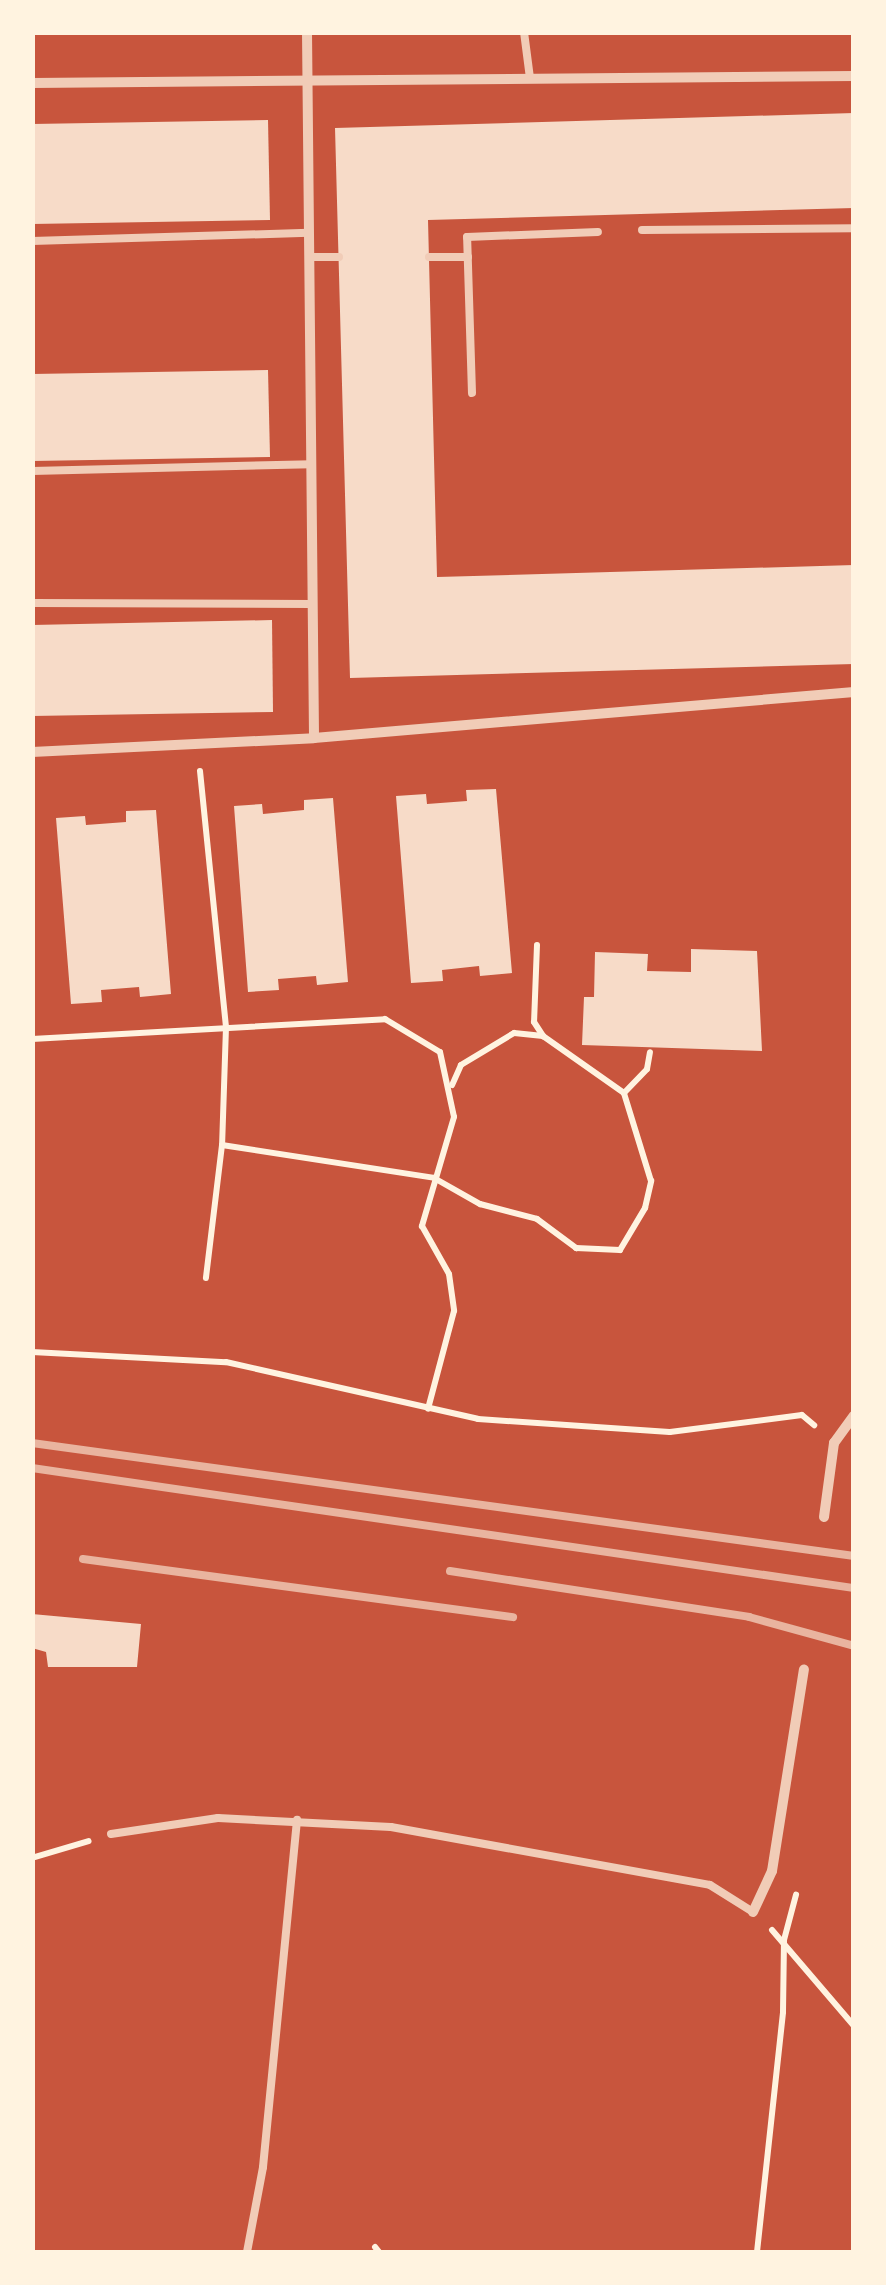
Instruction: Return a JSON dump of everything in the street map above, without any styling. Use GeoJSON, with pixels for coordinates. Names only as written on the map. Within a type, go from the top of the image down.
{"type":"FeatureCollection","features":[{"type":"Feature","properties":{"kind":"street"},"geometry":{"type":"LineString","coordinates":[[307,32],[314,738]]}},
{"type":"Feature","properties":{"kind":"street"},"geometry":{"type":"LineString","coordinates":[[32,83],[854,76]]}},
{"type":"Feature","properties":{"kind":"street"},"geometry":{"type":"LineString","coordinates":[[32,752],[314,738],[854,692]]}},
{"type":"Feature","properties":{"kind":"street"},"geometry":{"type":"LineString","coordinates":[[824,1516],[834,1444],[854,1415]]}},
{"type":"Feature","properties":{"kind":"street"},"geometry":{"type":"LineString","coordinates":[[753,1912],[772,1871],[804,1670]]}},
{"type":"Feature","properties":{"kind":"lane"},"geometry":{"type":"LineString","coordinates":[[524,32],[530,78]]}},
{"type":"Feature","properties":{"kind":"lane"},"geometry":{"type":"LineString","coordinates":[[642,230],[854,228]]}},
{"type":"Feature","properties":{"kind":"lane"},"geometry":{"type":"LineString","coordinates":[[472,393],[466,237],[598,232]]}},
{"type":"Feature","properties":{"kind":"lane"},"geometry":{"type":"LineString","coordinates":[[32,242],[308,233]]}},
{"type":"Feature","properties":{"kind":"lane"},"geometry":{"type":"LineString","coordinates":[[309,257],[339,257]]}},
{"type":"Feature","properties":{"kind":"lane"},"geometry":{"type":"LineString","coordinates":[[429,257],[468,257]]}},
{"type":"Feature","properties":{"kind":"lane"},"geometry":{"type":"LineString","coordinates":[[32,471],[311,464]]}},
{"type":"Feature","properties":{"kind":"lane"},"geometry":{"type":"LineString","coordinates":[[32,603],[312,604]]}},
{"type":"Feature","properties":{"kind":"lane"},"geometry":{"type":"LineString","coordinates":[[111,1834],[218,1818],[391,1827],[710,1884],[753,1912]]}},
{"type":"Feature","properties":{"kind":"lane"},"geometry":{"type":"LineString","coordinates":[[248,2252],[263,2168],[297,1820]]}},
{"type":"Feature","properties":{"kind":"path"},"geometry":{"type":"LineString","coordinates":[[196,743],[226,1027],[222,1145],[206,1278]]}},
{"type":"Feature","properties":{"kind":"path"},"geometry":{"type":"LineString","coordinates":[[222,1145],[434,1178],[480,1204],[537,1220],[576,1248],[620,1250],[645,1208],[651,1181],[624,1093],[542,1036],[534,1022],[537,945]]}},
{"type":"Feature","properties":{"kind":"path"},"geometry":{"type":"LineString","coordinates":[[32,1039],[385,1020],[440,1052],[452,1085],[451,1143],[434,1178],[422,1226],[450,1274],[454,1311],[428,1409]]}},
{"type":"Feature","properties":{"kind":"path"},"geometry":{"type":"LineString","coordinates":[[452,1085],[461,1065],[486,1045],[514,1032],[542,1036]]}},
{"type":"Feature","properties":{"kind":"path"},"geometry":{"type":"LineString","coordinates":[[624,1093],[647,1069],[650,1052]]}},
{"type":"Feature","properties":{"kind":"path"},"geometry":{"type":"LineString","coordinates":[[32,1352],[226,1362],[478,1419],[670,1432],[802,1415],[834,1444]]}},
{"type":"Feature","properties":{"kind":"path"},"geometry":{"type":"LineString","coordinates":[[32,1858],[111,1834]]}},
{"type":"Feature","properties":{"kind":"path"},"geometry":{"type":"LineString","coordinates":[[757,2252],[783,2012],[784,1940],[798,1886]]}},
{"type":"Feature","properties":{"kind":"path"},"geometry":{"type":"LineString","coordinates":[[784,1940],[854,2026]]}},
{"type":"Feature","properties":{"kind":"building"},"geometry":{"type":"Polygon","coordinates":[[[854,113],[854,208],[428,220],[437,577],[854,565],[854,664],[350,678],[335,128],[854,113]]]}},
{"type":"Feature","properties":{"kind":"building"},"geometry":{"type":"Polygon","coordinates":[[[268,120],[270,220],[32,224],[32,124],[268,120]]]}},
{"type":"Feature","properties":{"kind":"building"},"geometry":{"type":"Polygon","coordinates":[[[268,370],[270,457],[32,461],[32,374],[268,370]]]}},
{"type":"Feature","properties":{"kind":"building"},"geometry":{"type":"Polygon","coordinates":[[[272,620],[273,712],[32,716],[32,625],[272,620]]]}},
{"type":"Feature","properties":{"kind":"building"},"geometry":{"type":"Polygon","coordinates":[[[496,789],[512,973],[480,976],[479,966],[442,970],[443,981],[411,983],[396,796],[426,794],[427,804],[467,801],[466,790],[496,789]]]}},
{"type":"Feature","properties":{"kind":"building"},"geometry":{"type":"Polygon","coordinates":[[[333,798],[348,982],[317,985],[316,976],[278,979],[279,990],[248,992],[234,806],[262,804],[263,814],[304,810],[304,800],[333,798]]]}},
{"type":"Feature","properties":{"kind":"building"},"geometry":{"type":"Polygon","coordinates":[[[156,810],[171,994],[140,997],[139,987],[101,990],[102,1002],[71,1004],[56,818],[85,816],[86,825],[126,822],[126,811],[156,810]]]}},
{"type":"Feature","properties":{"kind":"building"},"geometry":{"type":"Polygon","coordinates":[[[691,949],[757,951],[762,1051],[582,1045],[584,997],[594,997],[595,952],[648,954],[647,971],[691,972],[691,949]]]}},
{"type":"Feature","properties":{"kind":"building"},"geometry":{"type":"Polygon","coordinates":[[[32,1614],[141,1624],[137,1667],[48,1667],[46,1652],[32,1648],[32,1614]]]}},
{"type":"Feature","properties":{"kind":"railway"},"geometry":{"type":"LineString","coordinates":[[32,1443],[854,1556]]}},
{"type":"Feature","properties":{"kind":"railway"},"geometry":{"type":"LineString","coordinates":[[32,1468],[854,1588]]}},
{"type":"Feature","properties":{"kind":"railway"},"geometry":{"type":"LineString","coordinates":[[83,1559],[513,1617]]}},
{"type":"Feature","properties":{"kind":"railway"},"geometry":{"type":"LineString","coordinates":[[450,1571],[749,1617],[854,1646]]}}]}
